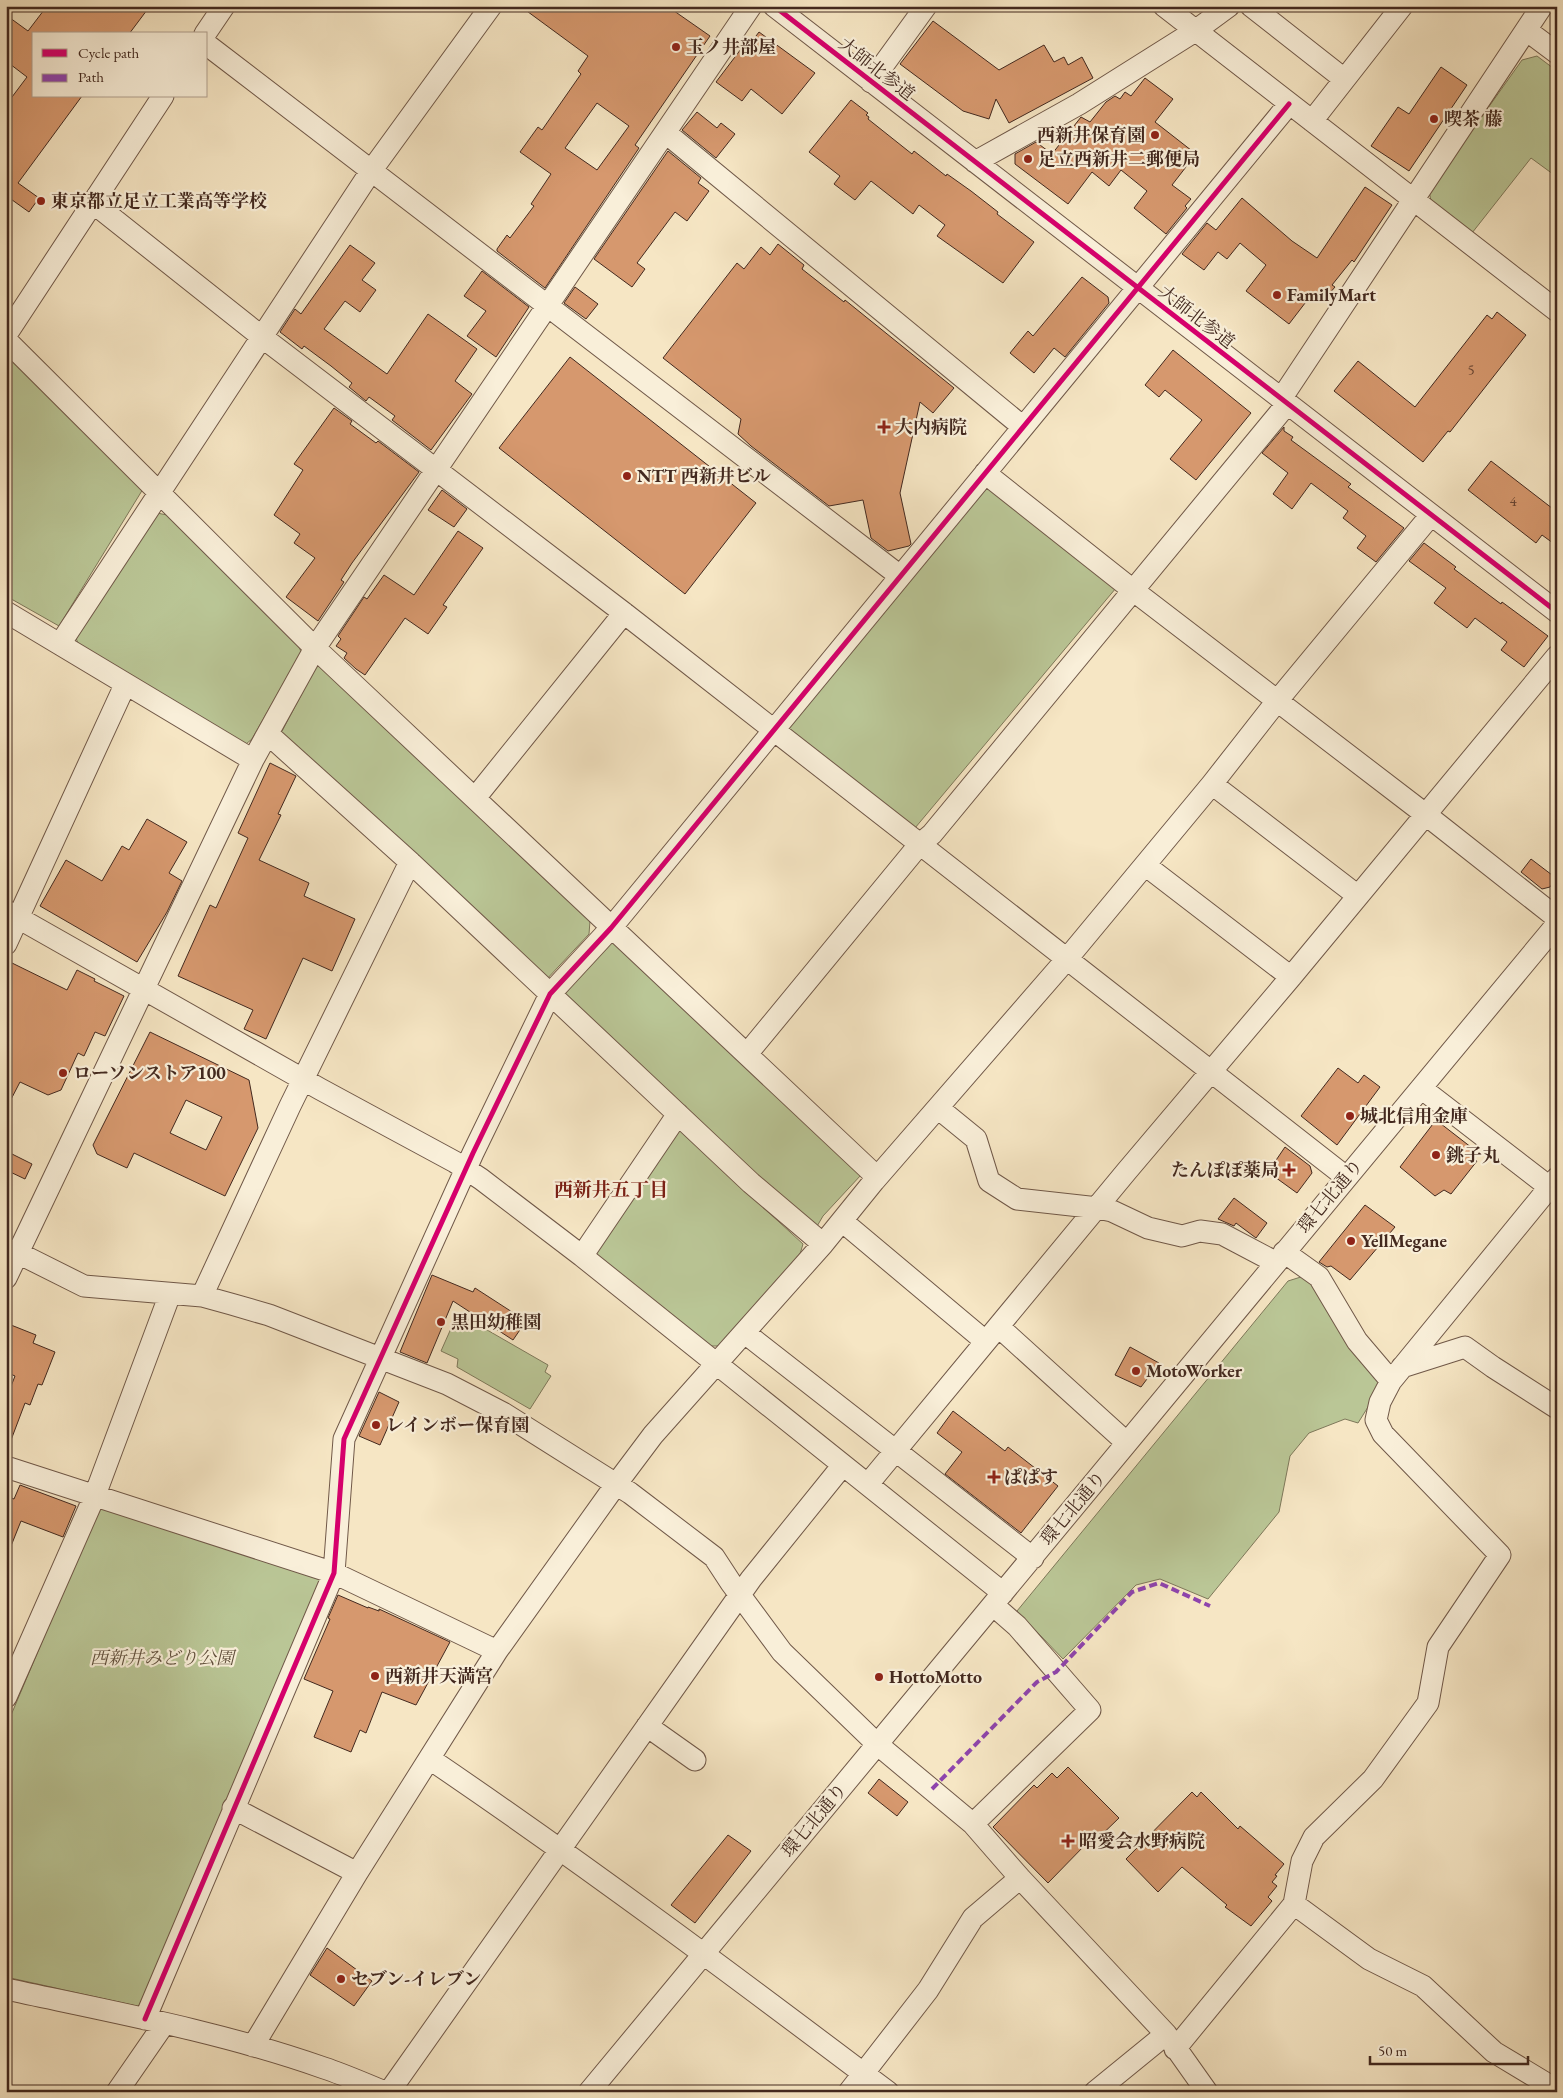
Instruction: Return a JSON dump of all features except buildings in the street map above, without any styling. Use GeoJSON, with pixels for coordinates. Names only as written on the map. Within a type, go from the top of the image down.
{"type":"FeatureCollection","features":[{"type":"Feature","properties":{"kind":"street"},"geometry":{"type":"LineString","coordinates":[[206,32],[224,6]]}},
{"type":"Feature","properties":{"kind":"street"},"geometry":{"type":"LineString","coordinates":[[60,644],[371,171],[491,6]]}},
{"type":"Feature","properties":{"kind":"street"},"geometry":{"type":"LineString","coordinates":[[6,1278],[12,1251],[144,988],[254,760],[315,648],[546,305],[666,133],[751,6]]}},
{"type":"Feature","properties":{"kind":"street","name":"大師北参道"},"geometry":{"type":"LineString","coordinates":[[774,6],[1557,612]]}},
{"type":"Feature","properties":{"kind":"street"},"geometry":{"type":"LineString","coordinates":[[871,82],[926,6]]}},
{"type":"Feature","properties":{"kind":"street"},"geometry":{"type":"LineString","coordinates":[[1164,6],[1557,311]]}},
{"type":"Feature","properties":{"kind":"street"},"geometry":{"type":"LineString","coordinates":[[975,162],[1079,104],[1195,31],[1230,6]]}},
{"type":"Feature","properties":{"kind":"street"},"geometry":{"type":"LineString","coordinates":[[1251,6],[1344,79]]}},
{"type":"Feature","properties":{"kind":"street"},"geometry":{"type":"LineString","coordinates":[[1312,121],[1402,6]]}},
{"type":"Feature","properties":{"kind":"street"},"geometry":{"type":"LineString","coordinates":[[747,1054],[919,845],[932,834],[1134,591],[1284,402],[1413,200],[1542,6]]}},
{"type":"Feature","properties":{"kind":"street"},"geometry":{"type":"LineString","coordinates":[[1526,30],[1557,52]]}},
{"type":"Feature","properties":{"kind":"street"},"geometry":{"type":"LineString","coordinates":[[208,46],[900,576]]}},
{"type":"Feature","properties":{"kind":"street"},"geometry":{"type":"LineString","coordinates":[[6,335],[162,98]]}},
{"type":"Feature","properties":{"kind":"street"},"geometry":{"type":"LineString","coordinates":[[117,2092],[155,2021],[233,1808],[334,1573],[344,1439],[467,1169],[550,994],[610,928],[1289,104]]}},
{"type":"Feature","properties":{"kind":"street"},"geometry":{"type":"LineString","coordinates":[[666,133],[1023,427]]}},
{"type":"Feature","properties":{"kind":"street"},"geometry":{"type":"LineString","coordinates":[[92,202],[262,337],[435,471],[624,613],[1066,960],[1212,1070],[1346,1177]]}},
{"type":"Feature","properties":{"kind":"street"},"geometry":{"type":"LineString","coordinates":[[6,340],[315,648],[877,1178]]}},
{"type":"Feature","properties":{"kind":"street"},"geometry":{"type":"LineString","coordinates":[[985,473],[1134,591],[1425,814],[1557,918]]}},
{"type":"Feature","properties":{"kind":"street"},"geometry":{"type":"LineString","coordinates":[[253,2046],[357,1873],[497,1651],[616,1483],[654,1435],[746,1333],[1066,960],[1431,515]]}},
{"type":"Feature","properties":{"kind":"street"},"geometry":{"type":"LineString","coordinates":[[6,612],[125,685],[254,760]]}},
{"type":"Feature","properties":{"kind":"street"},"geometry":{"type":"LineString","coordinates":[[475,798],[624,613]]}},
{"type":"Feature","properties":{"kind":"street"},"geometry":{"type":"LineString","coordinates":[[868,1484],[1557,656]]}},
{"type":"Feature","properties":{"kind":"street"},"geometry":{"type":"LineString","coordinates":[[6,944],[12,914],[125,685]]}},
{"type":"Feature","properties":{"kind":"street"},"geometry":{"type":"LineString","coordinates":[[268,734],[410,862],[751,1183],[822,1244]]}},
{"type":"Feature","properties":{"kind":"street"},"geometry":{"type":"LineString","coordinates":[[1212,784],[1358,896]]}},
{"type":"Feature","properties":{"kind":"street"},"geometry":{"type":"LineString","coordinates":[[202,1296],[303,1080],[410,862]]}},
{"type":"Feature","properties":{"kind":"street"},"geometry":{"type":"LineString","coordinates":[[1145,865],[1291,977]]}},
{"type":"Feature","properties":{"kind":"street"},"geometry":{"type":"LineString","coordinates":[[12,914],[303,1080],[467,1169],[582,1256],[716,1365],[868,1484],[998,1599],[1016,1626],[1090,1710],[973,1824]]}},
{"type":"Feature","properties":{"kind":"street","name":"環七北通り"},"geometry":{"type":"LineString","coordinates":[[589,2092],[1557,924]]}},
{"type":"Feature","properties":{"kind":"street"},"geometry":{"type":"LineString","coordinates":[[1095,2092],[1170,2041],[1294,1904],[1302,1861],[1314,1837],[1374,1778],[1428,1703],[1438,1648],[1500,1555],[1383,1434],[1376,1420],[1380,1402],[1397,1374],[1554,1186],[1421,1088]]}},
{"type":"Feature","properties":{"kind":"street"},"geometry":{"type":"LineString","coordinates":[[938,1108],[976,1139],[989,1181],[1018,1199],[1112,1211],[1148,1228],[1182,1236],[1200,1231],[1222,1234],[1280,1257],[1319,1277],[1357,1340],[1397,1374]]}},
{"type":"Feature","properties":{"kind":"street"},"geometry":{"type":"LineString","coordinates":[[582,1256],[678,1114]]}},
{"type":"Feature","properties":{"kind":"street"},"geometry":{"type":"LineString","coordinates":[[842,1221],[992,1334],[1127,1443]]}},
{"type":"Feature","properties":{"kind":"street"},"geometry":{"type":"LineString","coordinates":[[12,1251],[84,1286],[202,1296],[269,1315],[447,1384],[503,1413],[616,1483],[714,1557],[782,1652],[877,1744],[973,1824],[1170,2041],[1207,2092]]}},
{"type":"Feature","properties":{"kind":"street"},"geometry":{"type":"LineString","coordinates":[[6,1697],[94,1496],[170,1294]]}},
{"type":"Feature","properties":{"kind":"street"},"geometry":{"type":"LineString","coordinates":[[746,1333],[1033,1558]]}},
{"type":"Feature","properties":{"kind":"street"},"geometry":{"type":"LineString","coordinates":[[1397,1374],[1465,1346],[1492,1367],[1557,1408]]}},
{"type":"Feature","properties":{"kind":"street"},"geometry":{"type":"LineString","coordinates":[[389,2092],[559,1849],[741,1595],[843,1465]]}},
{"type":"Feature","properties":{"kind":"street"},"geometry":{"type":"LineString","coordinates":[[6,1468],[334,1573],[497,1651]]}},
{"type":"Feature","properties":{"kind":"street"},"geometry":{"type":"LineString","coordinates":[[647,1726],[695,1760]]}},
{"type":"Feature","properties":{"kind":"street"},"geometry":{"type":"LineString","coordinates":[[430,1759],[704,1953],[888,2092]]}},
{"type":"Feature","properties":{"kind":"street"},"geometry":{"type":"LineString","coordinates":[[233,1808],[357,1873]]}},
{"type":"Feature","properties":{"kind":"street"},"geometry":{"type":"LineString","coordinates":[[849,2092],[928,1990],[973,1918],[1020,1878]]}},
{"type":"Feature","properties":{"kind":"street"},"geometry":{"type":"LineString","coordinates":[[1294,1904],[1369,1959],[1423,1986],[1494,2052],[1557,2090]]}},
{"type":"Feature","properties":{"kind":"street"},"geometry":{"type":"LineString","coordinates":[[6,1989],[155,2021],[253,2046],[325,2068],[385,2092]]}},
{"type":"Feature","properties":{"kind":"green space"},"geometry":{"type":"Polygon","coordinates":[[[1537,56],[1557,71],[1557,177],[1531,158],[1472,233],[1431,201],[1429,191],[1522,60],[1537,56]]]}},
{"type":"Feature","properties":{"kind":"green space"},"geometry":{"type":"Polygon","coordinates":[[[6,356],[9,356],[143,489],[59,626],[6,596],[6,356]]]}},
{"type":"Feature","properties":{"kind":"green space"},"geometry":{"type":"Polygon","coordinates":[[[988,484],[1116,588],[915,828],[784,732],[988,484]]]}},
{"type":"Feature","properties":{"kind":"green space"},"geometry":{"type":"Polygon","coordinates":[[[157,513],[167,515],[298,644],[301,652],[252,739],[246,744],[79,646],[76,638],[157,513]]]}},
{"type":"Feature","properties":{"kind":"green space"},"geometry":{"type":"Polygon","coordinates":[[[319,661],[590,921],[589,934],[545,981],[280,735],[319,661]]]}},
{"type":"Feature","properties":{"kind":"green space"},"geometry":{"type":"Polygon","coordinates":[[[612,942],[861,1175],[823,1216],[816,1228],[813,1229],[566,998],[566,987],[612,942]]]}},
{"type":"Feature","properties":{"kind":"green space"},"geometry":{"type":"Polygon","coordinates":[[[678,1129],[803,1244],[800,1254],[719,1346],[707,1346],[597,1260],[597,1250],[678,1129]]]}},
{"type":"Feature","properties":{"kind":"green space"},"geometry":{"type":"Polygon","coordinates":[[[1304,1276],[1330,1301],[1383,1383],[1358,1423],[1345,1419],[1309,1433],[1290,1456],[1279,1512],[1208,1599],[1160,1579],[1136,1585],[1063,1659],[1017,1611],[1288,1281],[1304,1276]]]}},
{"type":"Feature","properties":{"kind":"green space"},"geometry":{"type":"Polygon","coordinates":[[[468,1319],[548,1365],[545,1372],[551,1376],[530,1409],[457,1367],[458,1359],[441,1351],[453,1324],[468,1319]]]}},
{"type":"Feature","properties":{"kind":"green space","name":"西新井みどり公園"},"geometry":{"type":"Polygon","coordinates":[[[101,1502],[321,1580],[141,2007],[6,1977],[6,1727],[101,1502]]]}},
{"type":"Feature","properties":{"kind":"marked path"},"geometry":{"type":"LineString","coordinates":[[932,1789],[1037,1682],[1056,1672],[1132,1592],[1159,1583],[1210,1606]]}},
{"type":"Feature","properties":{"kind":"cycle path"},"geometry":{"type":"LineString","coordinates":[[774,6],[1557,612]]}},
{"type":"Feature","properties":{"kind":"cycle path"},"geometry":{"type":"LineString","coordinates":[[145,2019],[334,1573],[344,1439],[473,1153],[550,994],[611,928],[1289,104]]}},
{"type":"Feature","properties":{"kind":"place","name":"玉ノ井部屋"},"geometry":{"type":"Point","coordinates":[676,47]}},
{"type":"Feature","properties":{"kind":"place","name":"喫茶 藤"},"geometry":{"type":"Point","coordinates":[1434,119]}},
{"type":"Feature","properties":{"kind":"place","name":"西新井保育園"},"geometry":{"type":"Point","coordinates":[1155,135]}},
{"type":"Feature","properties":{"kind":"place","name":"足立西新井二郵便局"},"geometry":{"type":"Point","coordinates":[1028,159]}},
{"type":"Feature","properties":{"kind":"place","name":"東京都立足立工業高等学校"},"geometry":{"type":"Point","coordinates":[41,201]}},
{"type":"Feature","properties":{"kind":"place","name":"FamilyMart"},"geometry":{"type":"Point","coordinates":[1277,295]}},
{"type":"Feature","properties":{"kind":"place","name":"大内病院"},"geometry":{"type":"Point","coordinates":[884,427]}},
{"type":"Feature","properties":{"kind":"place","name":"NTT 西新井ビル"},"geometry":{"type":"Point","coordinates":[627,476]}},
{"type":"Feature","properties":{"kind":"place","name":"ローソンストア100"},"geometry":{"type":"Point","coordinates":[63,1073]}},
{"type":"Feature","properties":{"kind":"place","name":"城北信用金庫"},"geometry":{"type":"Point","coordinates":[1350,1116]}},
{"type":"Feature","properties":{"kind":"place","name":"銚子丸"},"geometry":{"type":"Point","coordinates":[1436,1155]}},
{"type":"Feature","properties":{"kind":"place","name":"たんぽぽ薬局"},"geometry":{"type":"Point","coordinates":[1289,1170]}},
{"type":"Feature","properties":{"kind":"place","name":"YellMegane"},"geometry":{"type":"Point","coordinates":[1351,1241]}},
{"type":"Feature","properties":{"kind":"place","name":"黒田幼稚園"},"geometry":{"type":"Point","coordinates":[441,1322]}},
{"type":"Feature","properties":{"kind":"place","name":"MotoWorker"},"geometry":{"type":"Point","coordinates":[1136,1371]}},
{"type":"Feature","properties":{"kind":"place","name":"レインボー保育園"},"geometry":{"type":"Point","coordinates":[376,1425]}},
{"type":"Feature","properties":{"kind":"place","name":"ぱぱす"},"geometry":{"type":"Point","coordinates":[994,1477]}},
{"type":"Feature","properties":{"kind":"place","name":"西新井天満宮"},"geometry":{"type":"Point","coordinates":[375,1676]}},
{"type":"Feature","properties":{"kind":"place","name":"HottoMotto"},"geometry":{"type":"Point","coordinates":[879,1677]}},
{"type":"Feature","properties":{"kind":"place","name":"昭愛会水野病院"},"geometry":{"type":"Point","coordinates":[1068,1841]}},
{"type":"Feature","properties":{"kind":"place","name":"セブン-イレブン"},"geometry":{"type":"Point","coordinates":[341,1979]}},
{"type":"Feature","properties":{"kind":"district","name":"西新井五丁目"},"geometry":{"type":"Point","coordinates":[611,1189]}}]}
